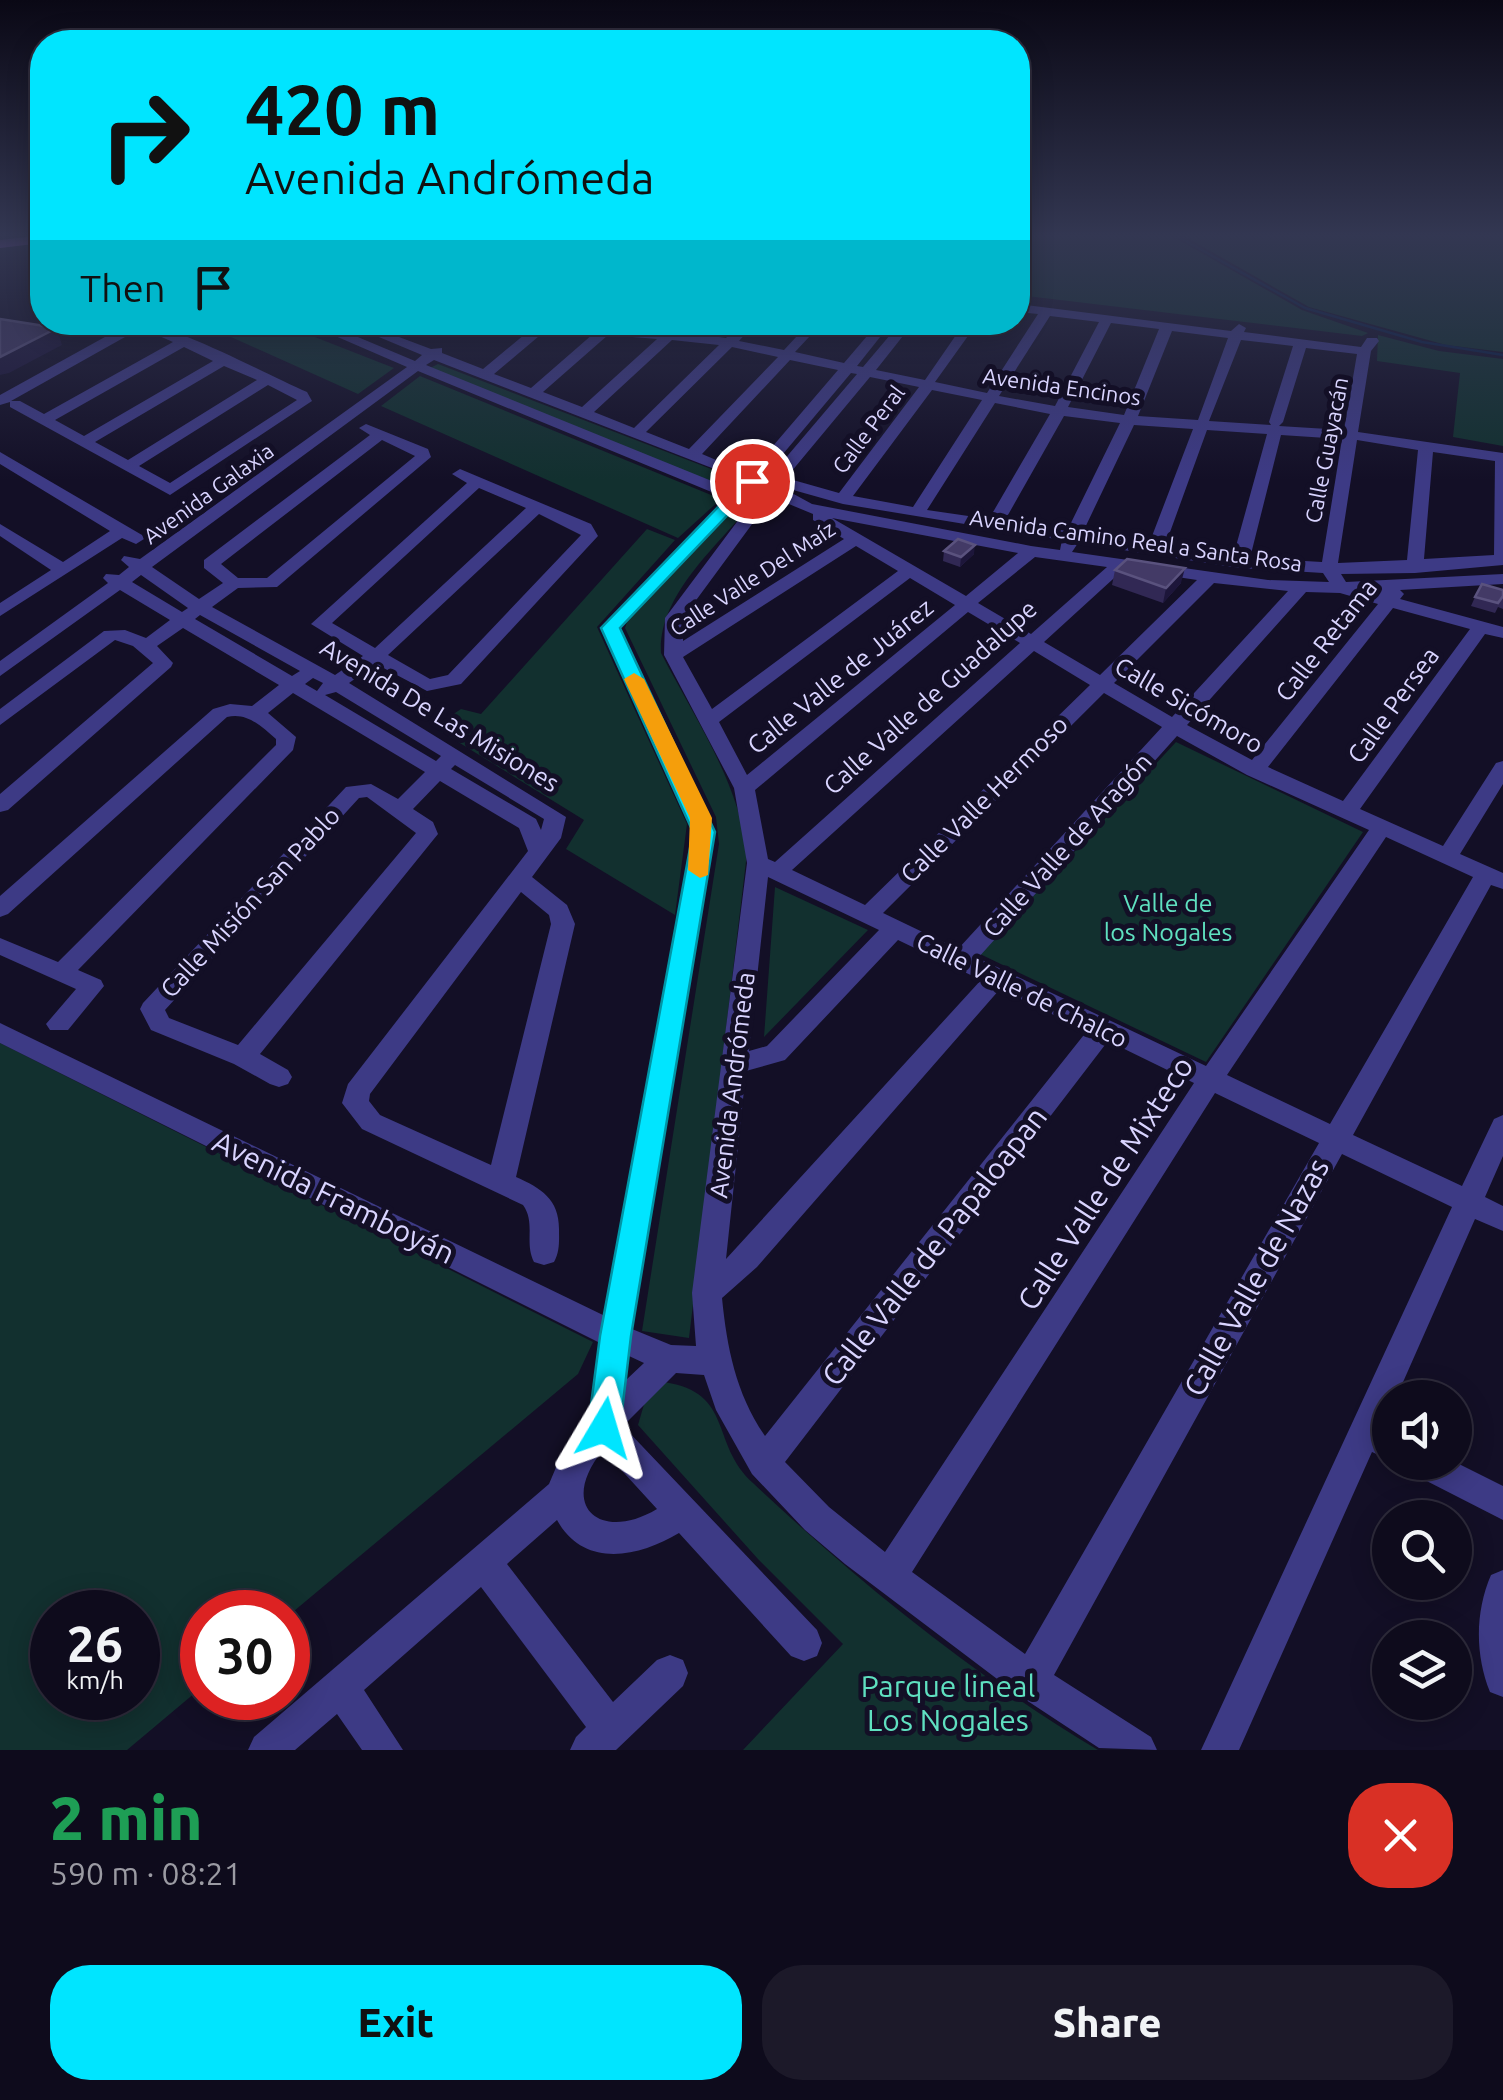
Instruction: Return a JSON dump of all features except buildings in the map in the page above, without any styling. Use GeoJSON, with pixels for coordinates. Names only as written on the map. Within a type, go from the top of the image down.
{"type":"FeatureCollection","features":[{"type":"Feature","properties":{"kind":"street"},"geometry":{"type":"LineString","coordinates":[[917,513],[1043,317]]}},
{"type":"Feature","properties":{"kind":"street"},"geometry":{"type":"LineString","coordinates":[[1081,317],[1238,332],[1300,344],[1240,562]]}},
{"type":"Feature","properties":{"kind":"street"},"geometry":{"type":"LineString","coordinates":[[994,526],[1106,320]]}},
{"type":"Feature","properties":{"kind":"street"},"geometry":{"type":"LineString","coordinates":[[1064,555],[1131,416],[1167,328]]}},
{"type":"Feature","properties":{"kind":"street"},"geometry":{"type":"LineString","coordinates":[[1156,550],[1238,332]]}},
{"type":"Feature","properties":{"kind":"street"},"geometry":{"type":"LineString","coordinates":[[0,389],[100,335]]}},
{"type":"Feature","properties":{"kind":"street"},"geometry":{"type":"LineString","coordinates":[[8,402],[121,335]]}},
{"type":"Feature","properties":{"kind":"street"},"geometry":{"type":"LineString","coordinates":[[8,402],[170,490],[287,415],[305,398],[173,335]]}},
{"type":"Feature","properties":{"kind":"street"},"geometry":{"type":"LineString","coordinates":[[350,335],[532,394],[722,468],[758,489]]}},
{"type":"Feature","properties":{"kind":"street"},"geometry":{"type":"LineString","coordinates":[[378,335],[422,358],[799,506]]}},
{"type":"Feature","properties":{"kind":"street","name":"Avenida Galaxia"},"geometry":{"type":"LineString","coordinates":[[0,654],[56,621],[456,335]]}},
{"type":"Feature","properties":{"kind":"street"},"geometry":{"type":"LineString","coordinates":[[484,376],[534,335]]}},
{"type":"Feature","properties":{"kind":"street"},"geometry":{"type":"LineString","coordinates":[[532,394],[597,335]]}},
{"type":"Feature","properties":{"kind":"street"},"geometry":{"type":"LineString","coordinates":[[583,414],[669,335]]}},
{"type":"Feature","properties":{"kind":"street","name":"Avenida Encinos"},"geometry":{"type":"LineString","coordinates":[[683,335],[734,339]]}},
{"type":"Feature","properties":{"kind":"street","name":"Avenida Encinos"},"geometry":{"type":"LineString","coordinates":[[695,335],[734,339],[1060,408],[1352,432],[1503,449]]}},
{"type":"Feature","properties":{"kind":"street"},"geometry":{"type":"LineString","coordinates":[[635,435],[738,335]]}},
{"type":"Feature","properties":{"kind":"street"},"geometry":{"type":"LineString","coordinates":[[691,456],[806,335]]}},
{"type":"Feature","properties":{"kind":"street"},"geometry":{"type":"LineString","coordinates":[[673,654],[672,633],[682,602],[758,489],[875,335]]}},
{"type":"Feature","properties":{"kind":"street"},"geometry":{"type":"LineString","coordinates":[[804,1642],[604,1428],[616,1336],[704,832],[610,628],[758,489],[897,335]]}},
{"type":"Feature","properties":{"kind":"street","name":"Calle Peral"},"geometry":{"type":"LineString","coordinates":[[842,499],[963,335]]}},
{"type":"Feature","properties":{"kind":"street"},"geometry":{"type":"LineString","coordinates":[[45,420],[186,341]]}},
{"type":"Feature","properties":{"kind":"street","name":"Calle Guayacán"},"geometry":{"type":"LineString","coordinates":[[1300,344],[1368,346],[1329,569]]}},
{"type":"Feature","properties":{"kind":"street"},"geometry":{"type":"LineString","coordinates":[[85,442],[224,360]]}},
{"type":"Feature","properties":{"kind":"street"},"geometry":{"type":"LineString","coordinates":[[129,466],[266,380]]}},
{"type":"Feature","properties":{"kind":"street"},"geometry":{"type":"LineString","coordinates":[[141,643],[230,580],[270,583],[423,457],[423,452],[374,431],[210,561],[230,580]]}},
{"type":"Feature","properties":{"kind":"street","name":"Avenida Encinos"},"geometry":{"type":"LineString","coordinates":[[1352,432],[1503,458]]}},
{"type":"Feature","properties":{"kind":"street"},"geometry":{"type":"LineString","coordinates":[[1416,568],[1426,446]]}},
{"type":"Feature","properties":{"kind":"street"},"geometry":{"type":"LineString","coordinates":[[0,457],[128,535],[62,569],[0,611]]}},
{"type":"Feature","properties":{"kind":"street"},"geometry":{"type":"LineString","coordinates":[[1502,560],[1503,458]]}},
{"type":"Feature","properties":{"kind":"street"},"geometry":{"type":"LineString","coordinates":[[460,474],[480,480],[538,506],[589,532],[587,540],[445,685],[427,685],[320,624],[480,480]]}},
{"type":"Feature","properties":{"kind":"street","name":"Avenida Camino Real a Santa Rosa"},"geometry":{"type":"LineString","coordinates":[[758,489],[1240,562],[1350,569],[1502,560]]}},
{"type":"Feature","properties":{"kind":"street"},"geometry":{"type":"LineString","coordinates":[[260,716],[380,655],[538,506]]}},
{"type":"Feature","properties":{"kind":"street","name":"Avenida Camino Real a Santa Rosa"},"geometry":{"type":"LineString","coordinates":[[799,506],[886,526],[1209,578],[1301,587],[1368,586]]}},
{"type":"Feature","properties":{"kind":"street","name":"Calle Sicómoro"},"geometry":{"type":"LineString","coordinates":[[799,506],[1174,728],[1254,771],[1494,878]]}},
{"type":"Feature","properties":{"kind":"street"},"geometry":{"type":"LineString","coordinates":[[859,541],[862,529],[886,526]]}},
{"type":"Feature","properties":{"kind":"street"},"geometry":{"type":"LineString","coordinates":[[0,529],[62,569]]}},
{"type":"Feature","properties":{"kind":"street","name":"Calle Valle Del Maíz"},"geometry":{"type":"LineString","coordinates":[[673,654],[859,541]]}},
{"type":"Feature","properties":{"kind":"street","name":"Calle Valle de Juárez"},"geometry":{"type":"LineString","coordinates":[[744,788],[1031,551]]}},
{"type":"Feature","properties":{"kind":"street","name":"Calle Valle de Guadalupe"},"geometry":{"type":"LineString","coordinates":[[768,868],[1120,564]]}},
{"type":"Feature","properties":{"kind":"street","name":"Avenida De Las Misiones"},"geometry":{"type":"LineString","coordinates":[[135,565],[189,611]]}},
{"type":"Feature","properties":{"kind":"street"},"geometry":{"type":"LineString","coordinates":[[1329,569],[1341,588],[1395,595],[1503,621]]}},
{"type":"Feature","properties":{"kind":"street"},"geometry":{"type":"LineString","coordinates":[[1350,569],[1368,586],[1503,633]]}},
{"type":"Feature","properties":{"kind":"street"},"geometry":{"type":"LineString","coordinates":[[707,722],[910,570]]}},
{"type":"Feature","properties":{"kind":"street","name":"Calle Valle Hermoso"},"geometry":{"type":"LineString","coordinates":[[868,916],[1209,578]]}},
{"type":"Feature","properties":{"kind":"street","name":"Avenida De Las Misiones"},"geometry":{"type":"LineString","coordinates":[[115,579],[189,611],[442,758],[555,817],[554,830],[518,878]]}},
{"type":"Feature","properties":{"kind":"street"},"geometry":{"type":"LineString","coordinates":[[1395,595],[1503,579]]}},
{"type":"Feature","properties":{"kind":"street"},"geometry":{"type":"LineString","coordinates":[[1174,728],[1301,587]]}},
{"type":"Feature","properties":{"kind":"street","name":"Calle Retama"},"geometry":{"type":"LineString","coordinates":[[1254,771],[1395,595]]}},
{"type":"Feature","properties":{"kind":"street","name":"Avenida Galaxia"},"geometry":{"type":"LineString","coordinates":[[0,670],[56,621]]}},
{"type":"Feature","properties":{"kind":"street","name":"Calle Persea"},"geometry":{"type":"LineString","coordinates":[[1346,813],[1481,628]]}},
{"type":"Feature","properties":{"kind":"street"},"geometry":{"type":"LineString","coordinates":[[0,720],[110,635],[122,634],[141,643],[162,666],[0,805]]}},
{"type":"Feature","properties":{"kind":"street","name":"Avenida Andrómeda"},"geometry":{"type":"LineString","coordinates":[[673,654],[744,788],[768,868],[735,1064],[707,1293],[711,1362],[734,1415],[764,1464],[794,1501],[1030,1681],[1138,1750]]}},
{"type":"Feature","properties":{"kind":"street"},"geometry":{"type":"LineString","coordinates":[[0,909],[220,712],[235,707],[260,716],[286,737],[286,746],[63,972]]}},
{"type":"Feature","properties":{"kind":"street","name":"Calle Valle de Aragón"},"geometry":{"type":"LineString","coordinates":[[961,961],[1174,728]]}},
{"type":"Feature","properties":{"kind":"street"},"geometry":{"type":"LineString","coordinates":[[244,1057],[424,840],[425,827],[395,806],[442,758]]}},
{"type":"Feature","properties":{"kind":"street"},"geometry":{"type":"LineString","coordinates":[[1447,857],[1503,767]]}},
{"type":"Feature","properties":{"kind":"street","name":"Calle Misión San Pablo"},"geometry":{"type":"LineString","coordinates":[[279,1077],[244,1057],[160,1024],[152,1009],[352,792],[371,790],[395,806]]}},
{"type":"Feature","properties":{"kind":"street","name":"Calle Valle de Mixteco"},"geometry":{"type":"LineString","coordinates":[[890,1576],[1209,1082],[1381,829]]}},
{"type":"Feature","properties":{"kind":"street","name":"Calle Valle de Chalco"},"geometry":{"type":"LineString","coordinates":[[768,868],[1209,1082],[1503,1219]]}},
{"type":"Feature","properties":{"kind":"street"},"geometry":{"type":"LineString","coordinates":[[501,1181],[563,924],[559,911],[518,878],[357,1092],[355,1103],[371,1122],[501,1181],[542,1206],[544,1253]]}},
{"type":"Feature","properties":{"kind":"street","name":"Calle Valle de Nazas"},"geometry":{"type":"LineString","coordinates":[[1030,1681],[1333,1140],[1494,878]]}},
{"type":"Feature","properties":{"kind":"street"},"geometry":{"type":"LineString","coordinates":[[735,1064],[776,1053],[894,929]]}},
{"type":"Feature","properties":{"kind":"street"},"geometry":{"type":"LineString","coordinates":[[0,946],[92,986],[58,1024]]}},
{"type":"Feature","properties":{"kind":"street","name":"Calle Valle de Aragón"},"geometry":{"type":"LineString","coordinates":[[707,1293],[748,1258],[997,977]]}},
{"type":"Feature","properties":{"kind":"street","name":"Calle Valle de Papaloapan"},"geometry":{"type":"LineString","coordinates":[[764,1464],[1103,1029]]}},
{"type":"Feature","properties":{"kind":"street","name":"Avenida Framboyán"},"geometry":{"type":"LineString","coordinates":[[0,1032],[616,1336],[669,1358],[711,1362]]}},
{"type":"Feature","properties":{"kind":"street"},"geometry":{"type":"LineString","coordinates":[[1400,1380],[1468,1203],[1503,1126]]}},
{"type":"Feature","properties":{"kind":"street"},"geometry":{"type":"LineString","coordinates":[[267,1750],[564,1493],[577,1461],[669,1358]]}},
{"type":"Feature","properties":{"kind":"street"},"geometry":{"type":"LineString","coordinates":[[1220,1750],[1372,1451]]}},
{"type":"Feature","properties":{"kind":"street"},"geometry":{"type":"LineString","coordinates":[[1457,1480],[1503,1504]]}},
{"type":"Feature","properties":{"kind":"street"},"geometry":{"type":"LineString","coordinates":[[564,1493],[568,1511],[581,1526],[601,1537],[620,1540],[643,1534],[681,1512]]}},
{"type":"Feature","properties":{"kind":"street"},"geometry":{"type":"LineString","coordinates":[[483,1561],[600,1740],[670,1673]]}},
{"type":"Feature","properties":{"kind":"street"},"geometry":{"type":"LineString","coordinates":[[1503,1587],[1494,1636],[1503,1679]]}},
{"type":"Feature","properties":{"kind":"street"},"geometry":{"type":"LineString","coordinates":[[340,1686],[384,1750]]}},
{"type":"Feature","properties":{"kind":"green space"},"geometry":{"type":"Polygon","coordinates":[[[1200,317],[1321,317],[1368,333],[1362,336],[1200,317]]]}},
{"type":"Feature","properties":{"kind":"green space"},"geometry":{"type":"Polygon","coordinates":[[[1344,317],[1503,317],[1503,352],[1446,345],[1344,317]]]}},
{"type":"Feature","properties":{"kind":"green space"},"geometry":{"type":"Polygon","coordinates":[[[227,335],[310,335],[394,368],[358,394],[227,335]]]}},
{"type":"Feature","properties":{"kind":"green space"},"geometry":{"type":"Polygon","coordinates":[[[1378,335],[1439,351],[1503,359],[1503,446],[1453,437],[1460,373],[1377,361],[1378,335]]]}},
{"type":"Feature","properties":{"kind":"green space"},"geometry":{"type":"Polygon","coordinates":[[[438,364],[745,482],[736,492],[428,369],[438,364]]]}},
{"type":"Feature","properties":{"kind":"green space"},"geometry":{"type":"Polygon","coordinates":[[[420,376],[721,499],[678,538],[381,406],[420,376]]]}},
{"type":"Feature","properties":{"kind":"green space"},"geometry":{"type":"Polygon","coordinates":[[[749,492],[757,497],[695,569],[670,609],[661,653],[725,775],[747,853],[689,1338],[642,1331],[719,844],[716,817],[625,628],[628,619],[749,492]]]}},
{"type":"Feature","properties":{"kind":"green space"},"geometry":{"type":"Polygon","coordinates":[[[647,529],[675,540],[597,627],[687,824],[675,915],[566,849],[584,820],[434,727],[461,709],[481,714],[647,529]]]}},
{"type":"Feature","properties":{"kind":"green space","name":"Valle de los Nogales"},"geometry":{"type":"Polygon","coordinates":[[[1176,742],[1363,832],[1206,1062],[980,954],[1176,742]]]}},
{"type":"Feature","properties":{"kind":"green space"},"geometry":{"type":"Polygon","coordinates":[[[775,887],[868,930],[764,1037],[775,887]]]}},
{"type":"Feature","properties":{"kind":"green space"},"geometry":{"type":"Polygon","coordinates":[[[0,1043],[593,1342],[578,1374],[310,1598],[310,1590],[180,1590],[180,1705],[127,1750],[0,1750],[0,1043]]]}},
{"type":"Feature","properties":{"kind":"green space","name":"Parque lineal Los Nogales"},"geometry":{"type":"Polygon","coordinates":[[[664,1382],[702,1397],[712,1408],[739,1468],[834,1556],[962,1659],[1098,1750],[743,1750],[843,1644],[758,1559],[638,1425],[645,1401],[664,1382]]]}},
{"type":"Feature","properties":{"kind":"waterway"},"geometry":{"type":"LineString","coordinates":[[1335,317],[1422,342],[1503,355]]}},
{"type":"Feature","properties":{"kind":"slow traffic"},"geometry":{"type":"LineString","coordinates":[[634,679],[701,818],[704,848],[700,870]]}},
{"type":"Feature","properties":{"kind":"route"},"geometry":{"type":"LineString","coordinates":[[604,1428],[616,1336],[704,848],[701,818],[610,628],[752,481]]}}]}
